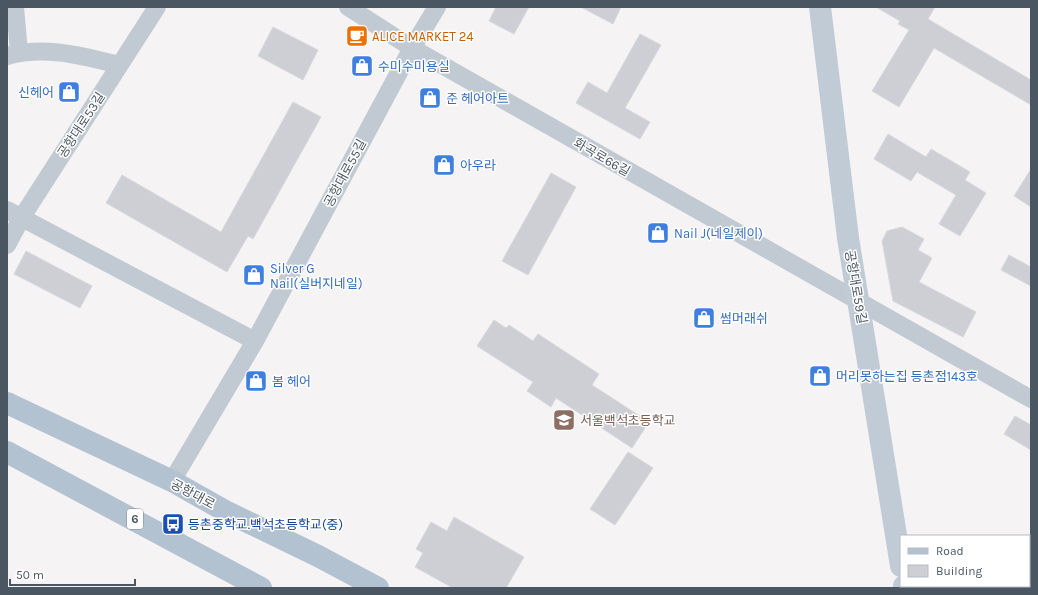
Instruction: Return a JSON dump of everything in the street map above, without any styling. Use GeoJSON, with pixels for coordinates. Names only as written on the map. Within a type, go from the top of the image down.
{"type":"FeatureCollection","features":[{"type":"Feature","properties":{"kind":"main road","name":"공항대로59길"},"geometry":{"type":"LineString","coordinates":[[820,7],[848,238],[903,532]]}},
{"type":"Feature","properties":{"kind":"main road","name":"공항대로"},"geometry":{"type":"LineString","coordinates":[[7,403],[172,482],[227,512],[318,556],[378,588]]}},
{"type":"Feature","properties":{"kind":"main road","name":"6"},"geometry":{"type":"LineString","coordinates":[[7,452],[262,588]]}},
{"type":"Feature","properties":{"kind":"street"},"geometry":{"type":"LineString","coordinates":[[15,7],[13,54],[67,52],[120,65]]}},
{"type":"Feature","properties":{"kind":"street","name":"공항대로53길"},"geometry":{"type":"LineString","coordinates":[[7,245],[14,214],[120,65],[157,7]]}},
{"type":"Feature","properties":{"kind":"street","name":"화곡로66길"},"geometry":{"type":"LineString","coordinates":[[348,7],[412,48],[859,303],[1031,399]]}},
{"type":"Feature","properties":{"kind":"street","name":"공항대로55길"},"geometry":{"type":"LineString","coordinates":[[172,482],[255,341],[412,48],[437,7]]}},
{"type":"Feature","properties":{"kind":"street"},"geometry":{"type":"LineString","coordinates":[[14,214],[255,341]]}},
{"type":"Feature","properties":{"kind":"building"},"geometry":{"type":"Polygon","coordinates":[[[496,7],[529,7],[514,34],[489,21],[496,7]]]}},
{"type":"Feature","properties":{"kind":"building"},"geometry":{"type":"Polygon","coordinates":[[[581,7],[621,7],[613,24],[581,7]]]}},
{"type":"Feature","properties":{"kind":"building"},"geometry":{"type":"Polygon","coordinates":[[[876,7],[935,7],[928,19],[1031,80],[1031,105],[934,48],[899,107],[872,91],[909,30],[898,24],[900,21],[876,7]]]}},
{"type":"Feature","properties":{"kind":"building"},"geometry":{"type":"Polygon","coordinates":[[[273,27],[318,50],[303,80],[258,56],[273,27]]]}},
{"type":"Feature","properties":{"kind":"building"},"geometry":{"type":"Polygon","coordinates":[[[640,34],[661,45],[625,108],[650,122],[640,139],[576,103],[588,82],[607,93],[640,34]]]}},
{"type":"Feature","properties":{"kind":"building"},"geometry":{"type":"Polygon","coordinates":[[[293,102],[321,117],[253,239],[248,236],[227,272],[106,203],[122,175],[221,232],[293,102]]]}},
{"type":"Feature","properties":{"kind":"building"},"geometry":{"type":"Polygon","coordinates":[[[888,134],[926,157],[931,149],[970,172],[965,180],[986,193],[960,236],[939,224],[956,195],[917,172],[911,181],[874,159],[888,134]]]}},
{"type":"Feature","properties":{"kind":"building"},"geometry":{"type":"Polygon","coordinates":[[[1031,169],[1031,207],[1014,196],[1031,169]]]}},
{"type":"Feature","properties":{"kind":"building"},"geometry":{"type":"Polygon","coordinates":[[[551,173],[576,187],[528,275],[502,261],[551,173]]]}},
{"type":"Feature","properties":{"kind":"building"},"geometry":{"type":"Polygon","coordinates":[[[902,227],[924,239],[918,250],[932,258],[919,282],[976,312],[963,337],[893,301],[882,241],[887,231],[902,227]]]}},
{"type":"Feature","properties":{"kind":"building"},"geometry":{"type":"Polygon","coordinates":[[[26,251],[92,286],[80,308],[14,274],[26,251]]]}},
{"type":"Feature","properties":{"kind":"building"},"geometry":{"type":"Polygon","coordinates":[[[1009,255],[1031,267],[1031,286],[1001,270],[1009,255]]]}},
{"type":"Feature","properties":{"kind":"building"},"geometry":{"type":"Polygon","coordinates":[[[494,320],[506,328],[509,325],[533,341],[538,334],[599,374],[592,385],[649,422],[632,448],[556,398],[551,407],[527,391],[533,382],[477,346],[494,320]]]}},
{"type":"Feature","properties":{"kind":"building"},"geometry":{"type":"Polygon","coordinates":[[[1015,416],[1031,425],[1031,450],[1004,434],[1015,416]]]}},
{"type":"Feature","properties":{"kind":"building"},"geometry":{"type":"Polygon","coordinates":[[[628,452],[653,468],[615,525],[590,509],[628,452]]]}},
{"type":"Feature","properties":{"kind":"building"},"geometry":{"type":"Polygon","coordinates":[[[454,517],[524,557],[506,588],[453,588],[415,567],[423,553],[416,549],[431,522],[447,531],[454,517]]]}},
{"type":"Feature","properties":{"kind":"place","name":"ALICE MARKET 24"},"geometry":{"type":"Point","coordinates":[357,36]}},
{"type":"Feature","properties":{"kind":"place","name":"수미수미용실"},"geometry":{"type":"Point","coordinates":[362,66]}},
{"type":"Feature","properties":{"kind":"place","name":"신헤어"},"geometry":{"type":"Point","coordinates":[69,92]}},
{"type":"Feature","properties":{"kind":"place","name":"준 헤어아트"},"geometry":{"type":"Point","coordinates":[430,98]}},
{"type":"Feature","properties":{"kind":"place","name":"아우라"},"geometry":{"type":"Point","coordinates":[444,165]}},
{"type":"Feature","properties":{"kind":"place","name":"Nail J(네일제이)"},"geometry":{"type":"Point","coordinates":[658,233]}},
{"type":"Feature","properties":{"kind":"place","name":"Silver G Nail(실버지네일)"},"geometry":{"type":"Point","coordinates":[254,275]}},
{"type":"Feature","properties":{"kind":"place","name":"썸머래쉬"},"geometry":{"type":"Point","coordinates":[704,318]}},
{"type":"Feature","properties":{"kind":"place","name":"머리못하는집 등촌점143호"},"geometry":{"type":"Point","coordinates":[820,376]}},
{"type":"Feature","properties":{"kind":"place","name":"봄 헤어"},"geometry":{"type":"Point","coordinates":[256,381]}},
{"type":"Feature","properties":{"kind":"place","name":"서울백석초등학교"},"geometry":{"type":"Point","coordinates":[564,420]}},
{"type":"Feature","properties":{"kind":"place","name":"등촌중학교.백석초등학교(중)"},"geometry":{"type":"Point","coordinates":[173,524]}}]}
